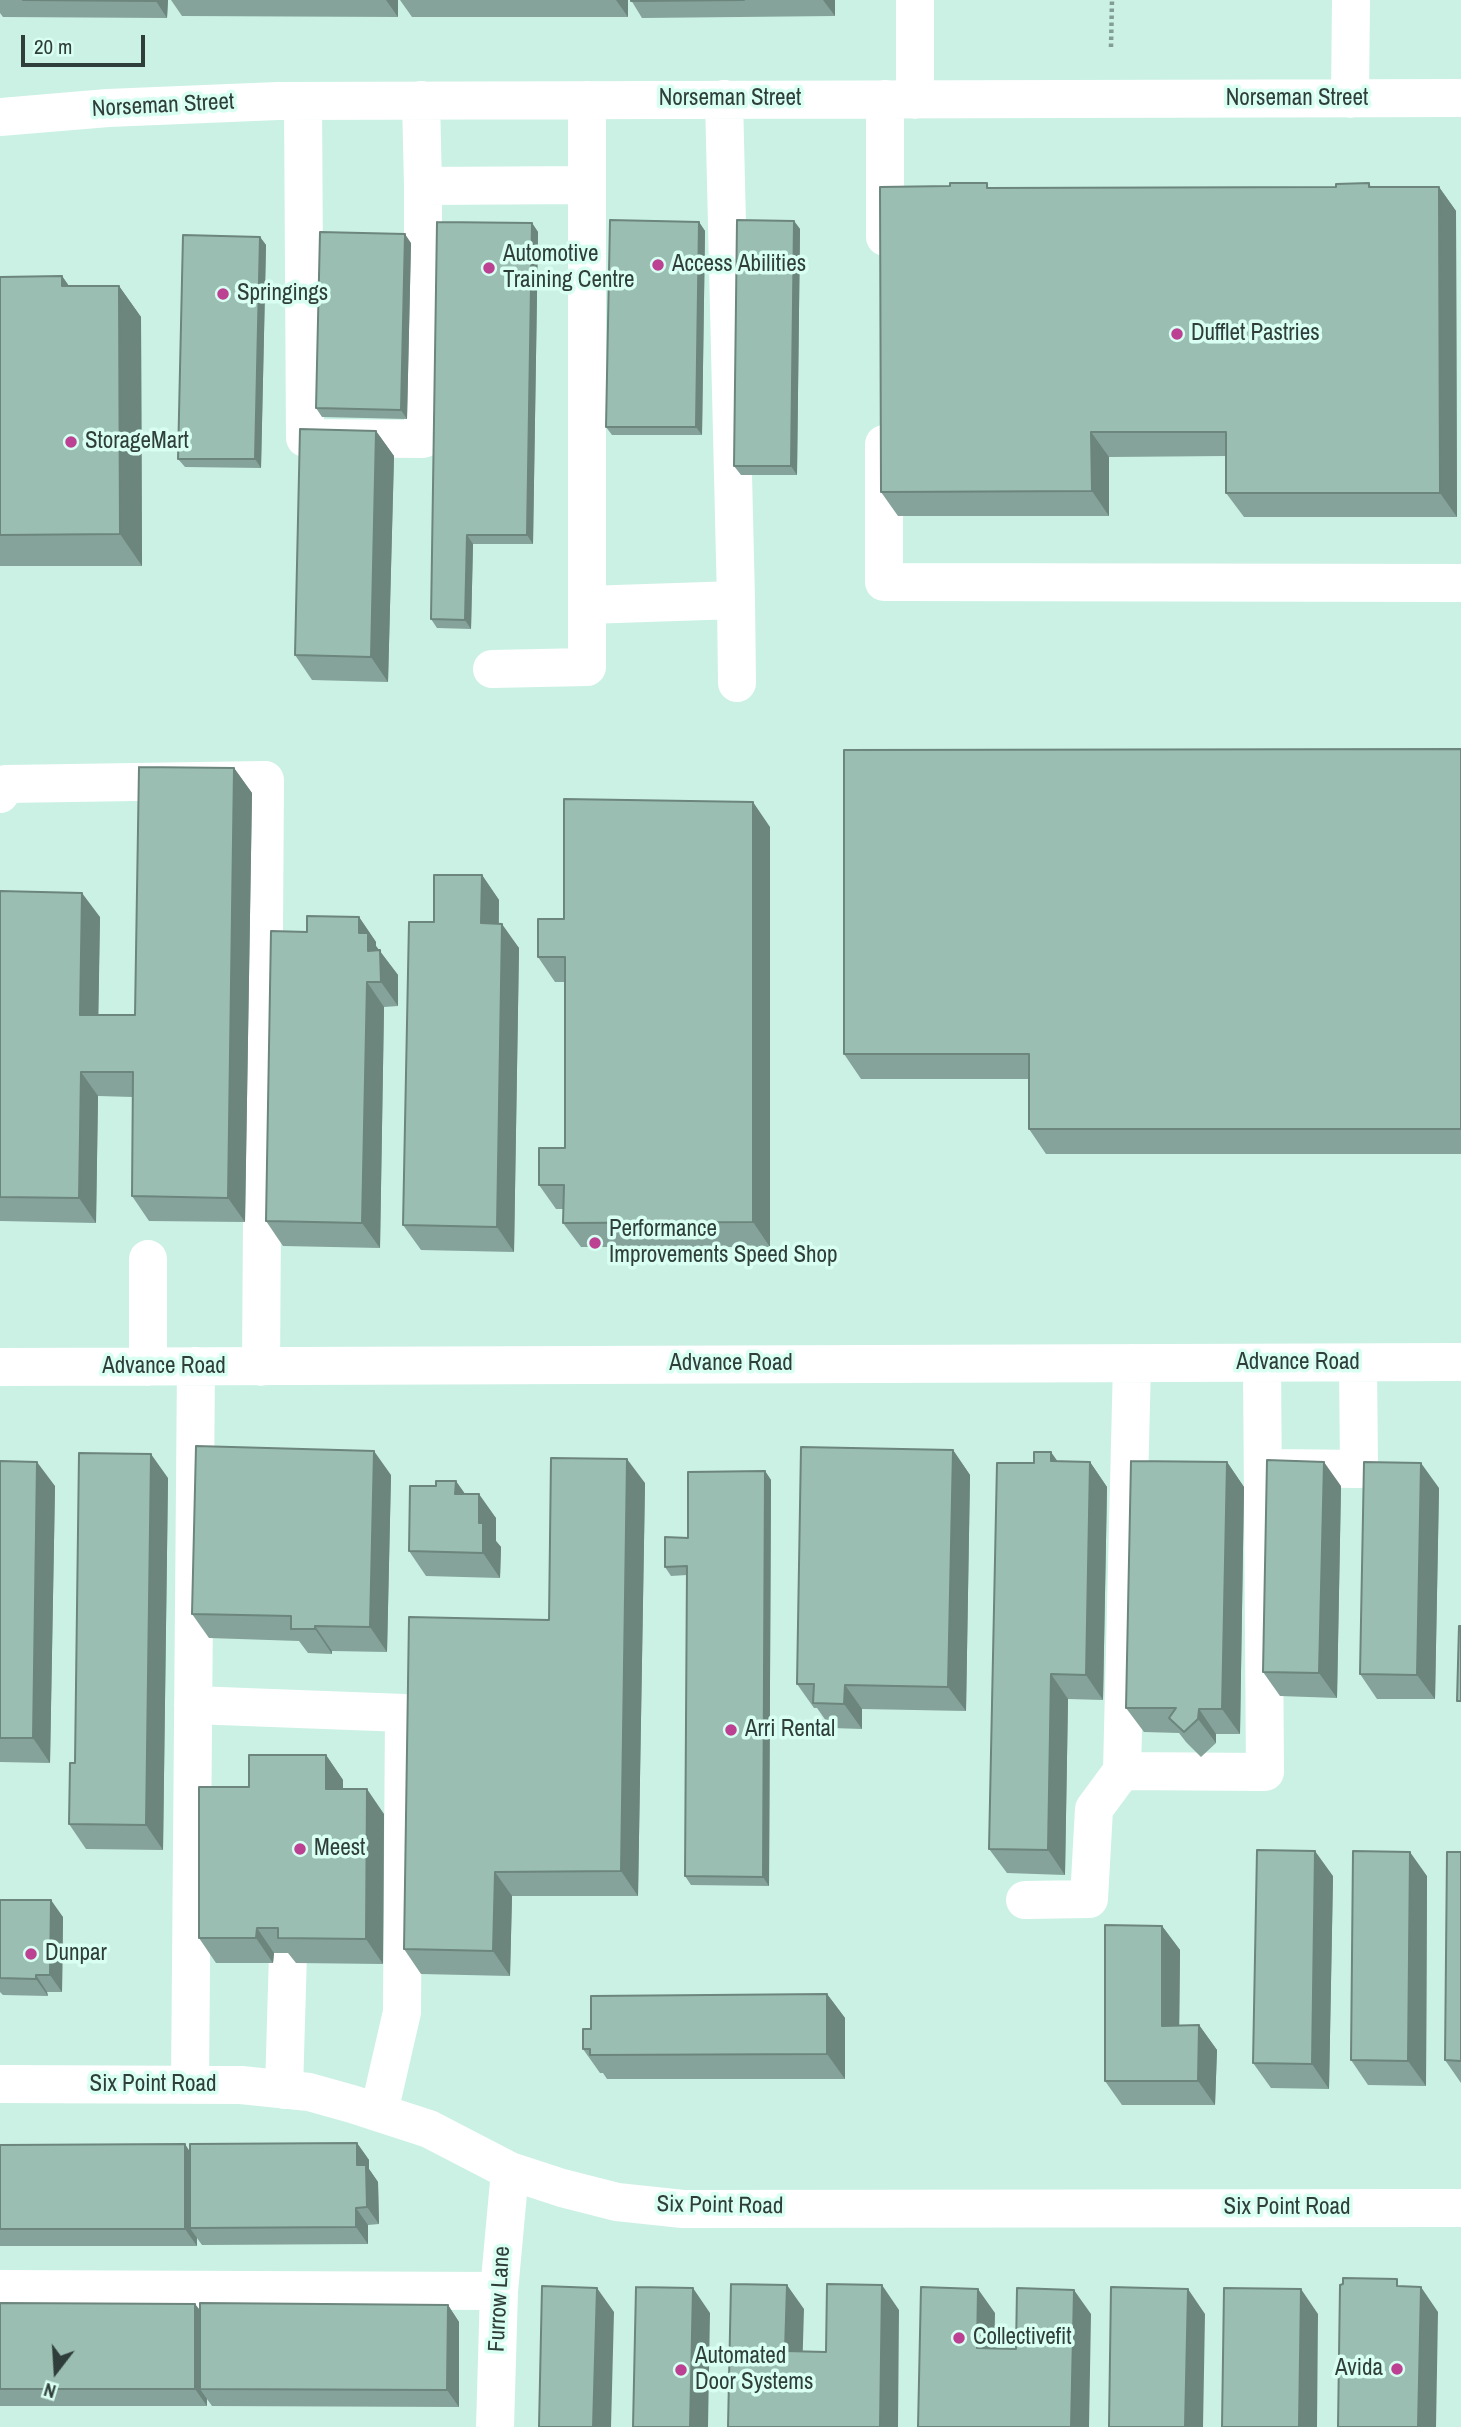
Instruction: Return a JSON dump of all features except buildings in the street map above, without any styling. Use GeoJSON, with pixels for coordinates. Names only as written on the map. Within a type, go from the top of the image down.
{"type":"FeatureCollection","features":[{"type":"Feature","properties":{"kind":"street"},"geometry":{"type":"LineString","coordinates":[[884,273],[900,99],[915,0]]}},
{"type":"Feature","properties":{"kind":"street"},"geometry":{"type":"LineString","coordinates":[[1350,99],[1351,0]]}},
{"type":"Feature","properties":{"kind":"street","name":"Norseman Street"},"geometry":{"type":"LineString","coordinates":[[0,117],[108,108],[303,101],[1461,98]]}},
{"type":"Feature","properties":{"kind":"street"},"geometry":{"type":"LineString","coordinates":[[303,101],[305,438],[423,439],[421,100]]}},
{"type":"Feature","properties":{"kind":"street"},"geometry":{"type":"LineString","coordinates":[[492,669],[587,667],[587,100]]}},
{"type":"Feature","properties":{"kind":"street"},"geometry":{"type":"LineString","coordinates":[[724,100],[737,683]]}},
{"type":"Feature","properties":{"kind":"street"},"geometry":{"type":"LineString","coordinates":[[423,186],[587,185]]}},
{"type":"Feature","properties":{"kind":"street"},"geometry":{"type":"LineString","coordinates":[[884,409],[884,582],[1461,583]]}},
{"type":"Feature","properties":{"kind":"street"},"geometry":{"type":"LineString","coordinates":[[587,605],[736,600]]}},
{"type":"Feature","properties":{"kind":"street"},"geometry":{"type":"LineString","coordinates":[[0,794],[6,784],[265,780],[261,1367]]}},
{"type":"Feature","properties":{"kind":"street"},"geometry":{"type":"LineString","coordinates":[[148,1259],[148,1367]]}},
{"type":"Feature","properties":{"kind":"street","name":"Advance Road"},"geometry":{"type":"LineString","coordinates":[[0,1367],[1461,1362]]}},
{"type":"Feature","properties":{"kind":"street"},"geometry":{"type":"LineString","coordinates":[[1025,1900],[1089,1899],[1094,1809],[1122,1771],[1132,1363]]}},
{"type":"Feature","properties":{"kind":"street"},"geometry":{"type":"LineString","coordinates":[[1122,1771],[1265,1772],[1262,1363]]}},
{"type":"Feature","properties":{"kind":"street"},"geometry":{"type":"LineString","coordinates":[[1263,1468],[1359,1469],[1357,1364]]}},
{"type":"Feature","properties":{"kind":"street"},"geometry":{"type":"LineString","coordinates":[[190,2085],[196,1366]]}},
{"type":"Feature","properties":{"kind":"street"},"geometry":{"type":"LineString","coordinates":[[193,1705],[404,1713],[402,2012],[379,2112]]}},
{"type":"Feature","properties":{"kind":"street"},"geometry":{"type":"LineString","coordinates":[[284,2090],[288,1953]]}},
{"type":"Feature","properties":{"kind":"street","name":"Six Point Road"},"geometry":{"type":"LineString","coordinates":[[0,2084],[241,2085],[309,2092],[429,2129],[510,2171],[562,2188],[617,2202],[682,2209],[1461,2208]]}},
{"type":"Feature","properties":{"kind":"street","name":"Furrow Lane"},"geometry":{"type":"LineString","coordinates":[[495,2427],[499,2291],[510,2171]]}},
{"type":"Feature","properties":{"kind":"street"},"geometry":{"type":"LineString","coordinates":[[0,2289],[499,2291]]}},
{"type":"Feature","properties":{"kind":"path"},"geometry":{"type":"LineString","coordinates":[[1111,47],[1112,0]]}},
{"type":"Feature","properties":{"kind":"place","name":"Access Abilities"},"geometry":{"type":"Point","coordinates":[658,265]}},
{"type":"Feature","properties":{"kind":"place","name":"Automotive Training Centre"},"geometry":{"type":"Point","coordinates":[489,268]}},
{"type":"Feature","properties":{"kind":"place","name":"Springings"},"geometry":{"type":"Point","coordinates":[223,294]}},
{"type":"Feature","properties":{"kind":"place","name":"Dufflet Pastries"},"geometry":{"type":"Point","coordinates":[1177,334]}},
{"type":"Feature","properties":{"kind":"place","name":"StorageMart"},"geometry":{"type":"Point","coordinates":[71,442]}},
{"type":"Feature","properties":{"kind":"place","name":"Performance Improvements Speed Shop"},"geometry":{"type":"Point","coordinates":[595,1243]}},
{"type":"Feature","properties":{"kind":"place","name":"Arri Rental"},"geometry":{"type":"Point","coordinates":[731,1730]}},
{"type":"Feature","properties":{"kind":"place","name":"Meest"},"geometry":{"type":"Point","coordinates":[300,1849]}},
{"type":"Feature","properties":{"kind":"place","name":"Dunpar"},"geometry":{"type":"Point","coordinates":[31,1954]}},
{"type":"Feature","properties":{"kind":"place","name":"Collectivefit"},"geometry":{"type":"Point","coordinates":[959,2338]}},
{"type":"Feature","properties":{"kind":"place","name":"Avida"},"geometry":{"type":"Point","coordinates":[1397,2369]}},
{"type":"Feature","properties":{"kind":"place","name":"Automated Door Systems"},"geometry":{"type":"Point","coordinates":[681,2370]}}]}
